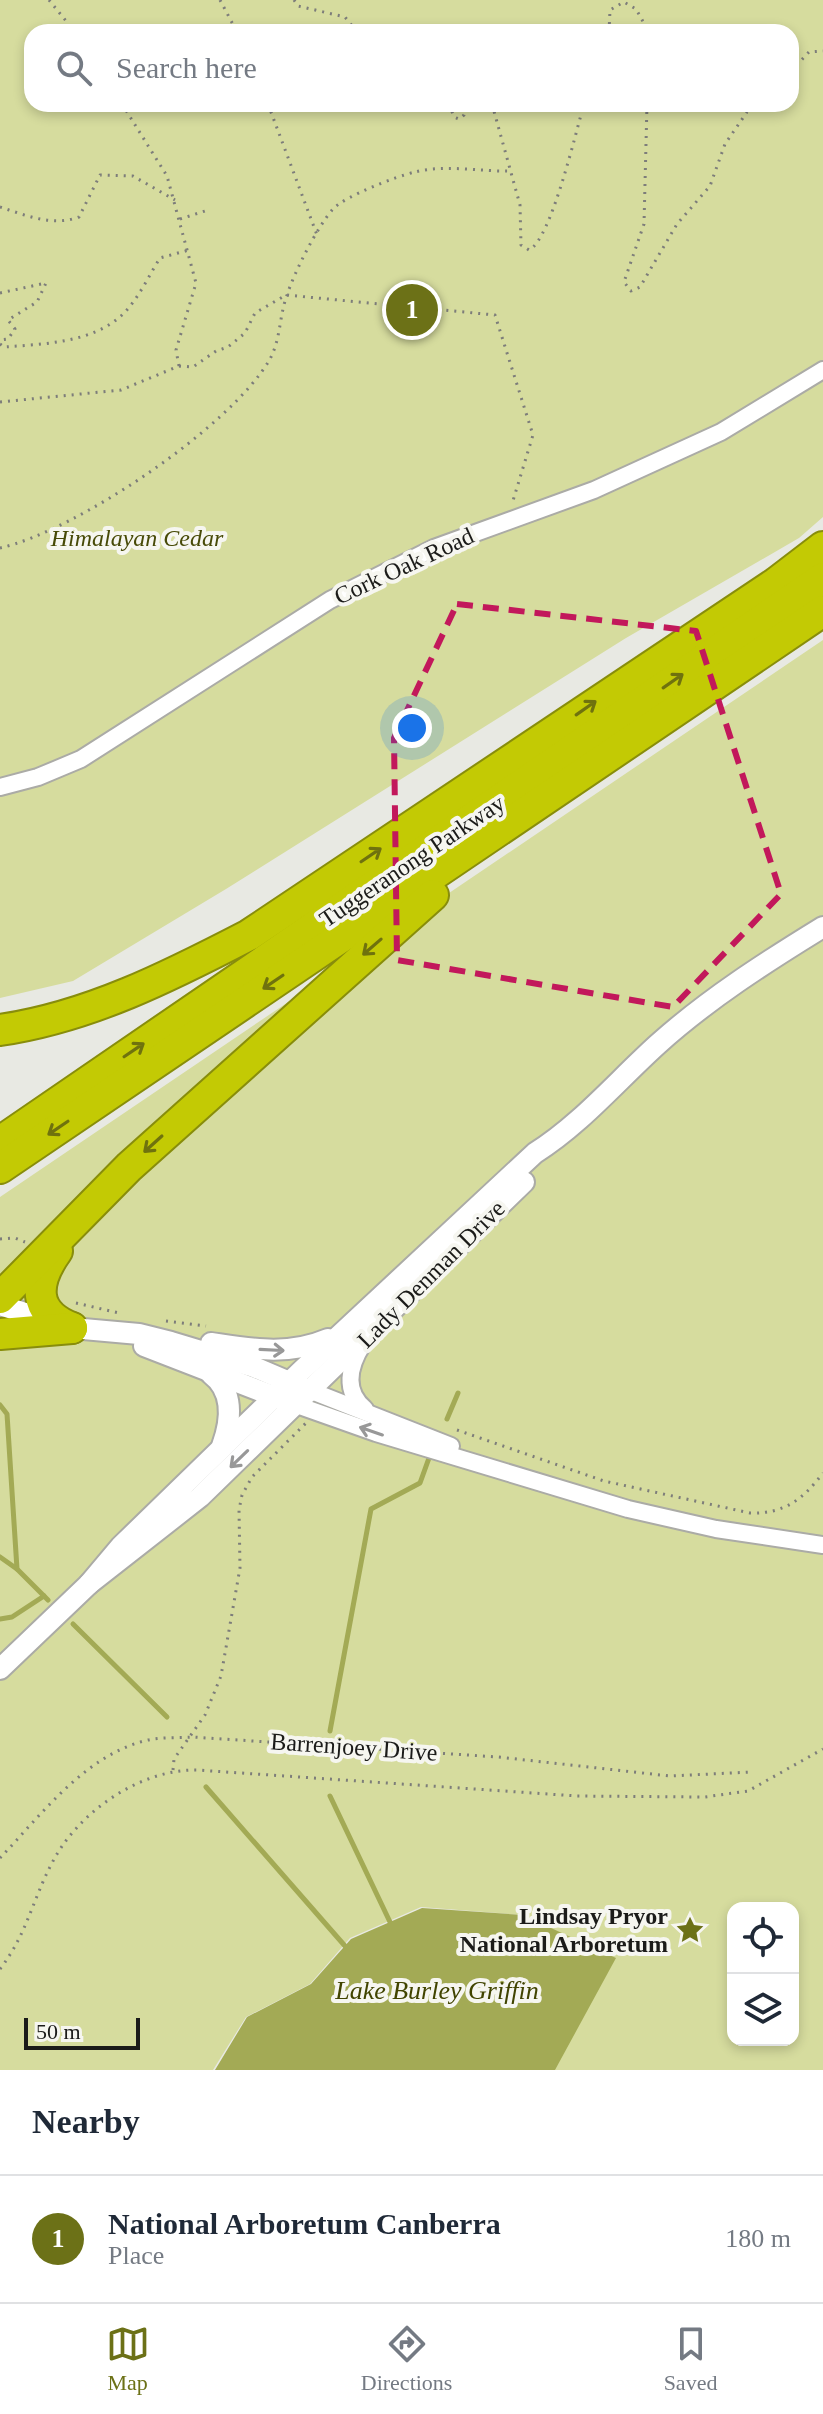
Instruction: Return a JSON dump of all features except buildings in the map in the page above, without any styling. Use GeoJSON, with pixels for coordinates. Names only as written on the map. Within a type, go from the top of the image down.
{"type":"FeatureCollection","features":[{"type":"Feature","properties":{"kind":"highway"},"geometry":{"type":"LineString","coordinates":[[0,1031],[56,1019],[110,1001],[187,968],[249,935],[776,583],[823,547]]}},
{"type":"Feature","properties":{"kind":"highway","name":"Tuggeranong Parkway"},"geometry":{"type":"LineString","coordinates":[[0,1142],[823,578]]}},
{"type":"Feature","properties":{"kind":"highway","name":"Tuggeranong Parkway"},"geometry":{"type":"LineString","coordinates":[[0,1168],[823,611]]}},
{"type":"Feature","properties":{"kind":"highway"},"geometry":{"type":"LineString","coordinates":[[0,1298],[129,1167],[346,969],[560,788]]}},
{"type":"Feature","properties":{"kind":"highway"},"geometry":{"type":"LineString","coordinates":[[0,1031],[85,1021],[137,1006],[180,988],[238,959],[471,822]]}},
{"type":"Feature","properties":{"kind":"highway"},"geometry":{"type":"LineString","coordinates":[[71,1229],[44,1270],[40,1287],[49,1314],[80,1320]]}},
{"type":"Feature","properties":{"kind":"highway"},"geometry":{"type":"LineString","coordinates":[[0,1334],[80,1320]]}},
{"type":"Feature","properties":{"kind":"street","name":"Cork Oak Road"},"geometry":{"type":"LineString","coordinates":[[0,787],[38,777],[81,759],[330,600],[434,548],[594,490],[721,432],[823,370]]}},
{"type":"Feature","properties":{"kind":"street","name":"Lady Denman Drive"},"geometry":{"type":"LineString","coordinates":[[89,1584],[121,1546],[220,1450],[368,1336],[545,1160],[561,1137],[660,1042],[741,980],[823,927]]}},
{"type":"Feature","properties":{"kind":"street","name":"Lady Denman Drive"},"geometry":{"type":"LineString","coordinates":[[0,1669],[89,1584],[200,1497],[341,1334],[535,1153],[561,1137]]}},
{"type":"Feature","properties":{"kind":"street"},"geometry":{"type":"LineString","coordinates":[[0,1305],[80,1320],[220,1356],[292,1394],[318,1412],[376,1433],[628,1509],[716,1529],[823,1545]]}},
{"type":"Feature","properties":{"kind":"street"},"geometry":{"type":"LineString","coordinates":[[80,1320],[207,1371],[373,1414],[499,1468]]}},
{"type":"Feature","properties":{"kind":"street"},"geometry":{"type":"LineString","coordinates":[[139,1334],[278,1352],[307,1348],[341,1334]]}},
{"type":"Feature","properties":{"kind":"street"},"geometry":{"type":"LineString","coordinates":[[368,1336],[353,1361],[350,1377],[358,1403],[373,1414]]}},
{"type":"Feature","properties":{"kind":"street"},"geometry":{"type":"LineString","coordinates":[[207,1371],[221,1383],[230,1412],[220,1450]]}},
{"type":"Feature","properties":{"kind":"path"},"geometry":{"type":"LineString","coordinates":[[49,0],[68,24]]}},
{"type":"Feature","properties":{"kind":"path"},"geometry":{"type":"LineString","coordinates":[[220,0],[233,24]]}},
{"type":"Feature","properties":{"kind":"path"},"geometry":{"type":"LineString","coordinates":[[294,0],[298,6],[345,17],[351,24]]}},
{"type":"Feature","properties":{"kind":"path"},"geometry":{"type":"LineString","coordinates":[[609,24],[610,10],[624,2],[636,9],[644,24]]}},
{"type":"Feature","properties":{"kind":"path"},"geometry":{"type":"LineString","coordinates":[[799,63],[809,52],[823,51]]}},
{"type":"Feature","properties":{"kind":"path"},"geometry":{"type":"LineString","coordinates":[[127,112],[167,176],[196,283],[176,350],[179,366]]}},
{"type":"Feature","properties":{"kind":"path"},"geometry":{"type":"LineString","coordinates":[[271,112],[317,235]]}},
{"type":"Feature","properties":{"kind":"path"},"geometry":{"type":"LineString","coordinates":[[452,112],[459,119],[465,112]]}},
{"type":"Feature","properties":{"kind":"path"},"geometry":{"type":"LineString","coordinates":[[493,112],[520,205],[521,243],[524,248],[532,249],[551,216],[582,112]]}},
{"type":"Feature","properties":{"kind":"path"},"geometry":{"type":"LineString","coordinates":[[647,112],[644,224],[624,282],[631,291],[639,288],[677,224],[710,186],[725,144],[747,112]]}},
{"type":"Feature","properties":{"kind":"path"},"geometry":{"type":"LineString","coordinates":[[0,548],[18,544],[101,504],[193,439],[231,405],[268,362],[279,339],[286,295],[334,208],[416,172],[512,171]]}},
{"type":"Feature","properties":{"kind":"path"},"geometry":{"type":"LineString","coordinates":[[0,207],[41,220],[68,221],[79,217],[100,175],[133,176],[175,200]]}},
{"type":"Feature","properties":{"kind":"path"},"geometry":{"type":"LineString","coordinates":[[180,219],[205,211]]}},
{"type":"Feature","properties":{"kind":"path"},"geometry":{"type":"LineString","coordinates":[[0,293],[46,283],[37,302],[8,320],[15,329],[8,339],[0,342],[4,347],[45,344],[91,334],[122,315],[160,258],[189,250]]}},
{"type":"Feature","properties":{"kind":"path"},"geometry":{"type":"LineString","coordinates":[[0,402],[121,390],[179,366],[193,367],[216,351],[228,347],[245,333],[255,313],[286,295],[495,315],[533,435],[515,497],[503,521]]}},
{"type":"Feature","properties":{"kind":"path"},"geometry":{"type":"LineString","coordinates":[[0,1239],[15,1238],[41,1253]]}},
{"type":"Feature","properties":{"kind":"path"},"geometry":{"type":"LineString","coordinates":[[80,1320],[126,1314]]}},
{"type":"Feature","properties":{"kind":"path"},"geometry":{"type":"LineString","coordinates":[[165,1321],[210,1327]]}},
{"type":"Feature","properties":{"kind":"path"},"geometry":{"type":"LineString","coordinates":[[173,1770],[174,1759],[192,1737],[214,1695],[227,1650],[240,1568],[239,1510],[242,1495],[252,1477],[318,1412]]}},
{"type":"Feature","properties":{"kind":"path"},"geometry":{"type":"LineString","coordinates":[[451,1428],[604,1481],[750,1513],[772,1513],[797,1503],[823,1473]]}},
{"type":"Feature","properties":{"kind":"path","name":"Barrenjoey Drive"},"geometry":{"type":"LineString","coordinates":[[0,1858],[75,1780],[112,1754],[148,1740],[192,1737],[498,1757],[670,1776],[751,1772]]}},
{"type":"Feature","properties":{"kind":"path"},"geometry":{"type":"LineString","coordinates":[[0,1969],[29,1924],[53,1861],[81,1823],[133,1785],[154,1774],[173,1770],[577,1796],[705,1797],[748,1791],[823,1749]]}},
{"type":"Feature","properties":{"kind":"highlighted area"},"geometry":{"type":"Polygon","coordinates":[[[457,604],[696,631],[781,894],[673,1007],[397,960],[394,738],[457,604]]]}},
{"type":"Feature","properties":{"kind":"green space","name":"Himalayan Cedar"},"geometry":{"type":"Polygon","coordinates":[[[0,0],[823,0],[823,517],[799,538],[626,638],[226,889],[73,981],[0,998],[0,0]]]}},
{"type":"Feature","properties":{"kind":"green space"},"geometry":{"type":"Polygon","coordinates":[[[823,640],[823,2070],[553,2070],[615,1958],[522,1915],[421,1907],[350,1938],[310,1984],[246,2017],[213,2070],[0,2070],[0,1197],[823,640]]]}},
{"type":"Feature","properties":{"kind":"water","name":"Lake Burley Griffin"},"geometry":{"type":"Polygon","coordinates":[[[422,1908],[523,1915],[616,1958],[555,2070],[215,2070],[247,2017],[311,1984],[351,1939],[422,1908]]]}},
{"type":"Feature","properties":{"kind":"waterway"},"geometry":{"type":"LineString","coordinates":[[447,1419],[458,1393]]}},
{"type":"Feature","properties":{"kind":"waterway"},"geometry":{"type":"LineString","coordinates":[[0,1405],[7,1414],[17,1569],[48,1600]]}},
{"type":"Feature","properties":{"kind":"waterway"},"geometry":{"type":"LineString","coordinates":[[330,1731],[371,1509],[420,1483],[429,1458]]}},
{"type":"Feature","properties":{"kind":"waterway"},"geometry":{"type":"LineString","coordinates":[[0,1557],[17,1569]]}},
{"type":"Feature","properties":{"kind":"waterway"},"geometry":{"type":"LineString","coordinates":[[0,1619],[12,1617],[44,1596]]}},
{"type":"Feature","properties":{"kind":"waterway"},"geometry":{"type":"LineString","coordinates":[[73,1624],[167,1717]]}},
{"type":"Feature","properties":{"kind":"waterway"},"geometry":{"type":"LineString","coordinates":[[206,1787],[345,1946]]}},
{"type":"Feature","properties":{"kind":"waterway"},"geometry":{"type":"LineString","coordinates":[[330,1796],[390,1922]]}},
{"type":"Feature","properties":{"kind":"place","name":"National Arboretum Canberra"},"geometry":{"type":"Point","coordinates":[412,310]}},
{"type":"Feature","properties":{"kind":"place","name":"Lindsay Pryor National Arboretum"},"geometry":{"type":"Point","coordinates":[690,1930]}}]}
